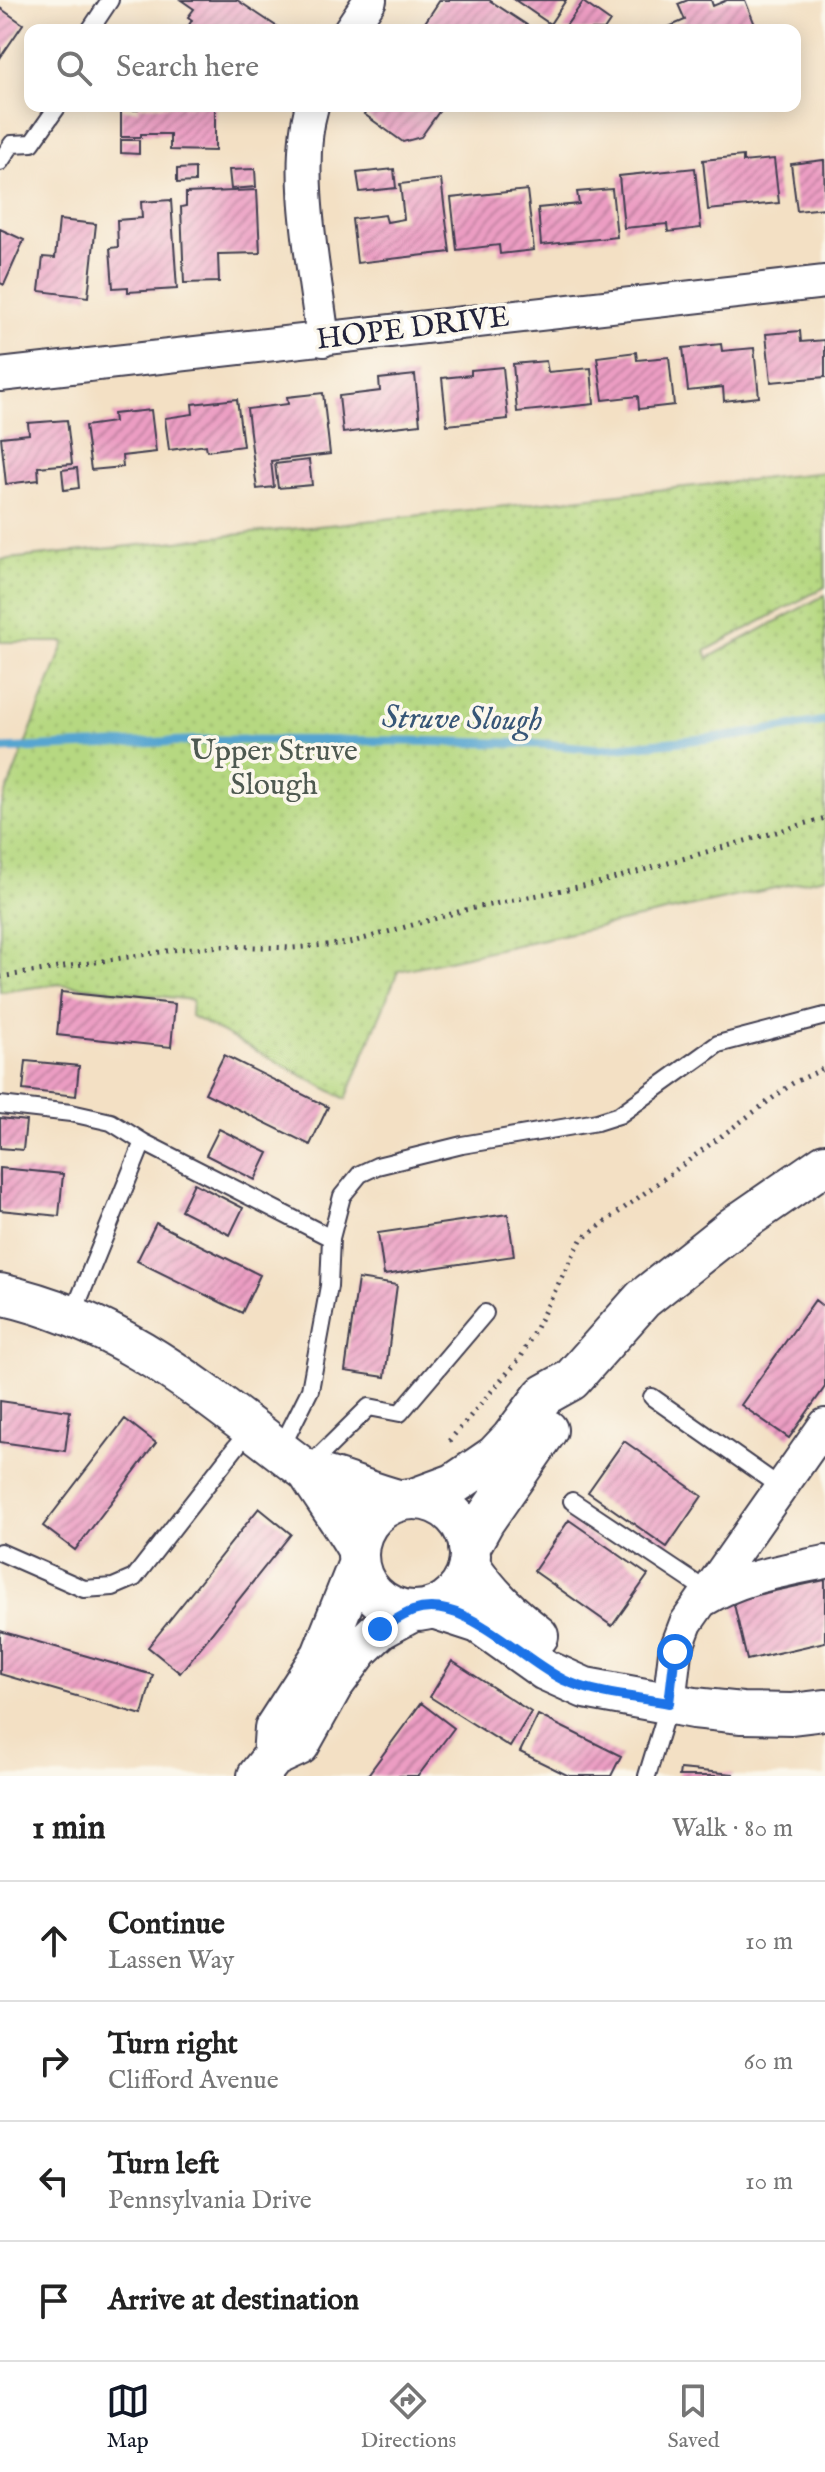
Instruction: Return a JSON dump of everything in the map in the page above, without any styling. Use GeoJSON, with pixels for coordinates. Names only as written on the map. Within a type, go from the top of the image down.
{"type":"FeatureCollection","features":[{"type":"Feature","properties":{"kind":"street"},"geometry":{"type":"LineString","coordinates":[[354,24],[370,0]]}},
{"type":"Feature","properties":{"kind":"street"},"geometry":{"type":"LineString","coordinates":[[311,112],[304,146],[305,177],[323,340]]}},
{"type":"Feature","properties":{"kind":"street","name":"HOPE DRIVE"},"geometry":{"type":"LineString","coordinates":[[0,375],[825,282]]}},
{"type":"Feature","properties":{"kind":"street"},"geometry":{"type":"LineString","coordinates":[[265,1766],[275,1728],[322,1655],[358,1557],[364,1527],[379,1510],[454,1484],[495,1456],[544,1395],[571,1380],[643,1299],[735,1226],[825,1164]]}},
{"type":"Feature","properties":{"kind":"street"},"geometry":{"type":"LineString","coordinates":[[0,1294],[73,1314],[145,1351],[286,1456],[339,1515],[369,1588],[388,1605],[423,1609],[479,1623],[524,1656],[566,1680],[604,1692],[742,1713],[792,1714],[825,1710]]}},
{"type":"Feature","properties":{"kind":"street"},"geometry":{"type":"LineString","coordinates":[[265,1766],[299,1745],[332,1686],[360,1648],[380,1629],[450,1598],[462,1583],[469,1556],[484,1521],[561,1411],[571,1380]]}},
{"type":"Feature","properties":{"kind":"street"},"geometry":{"type":"LineString","coordinates":[[669,1703],[675,1652],[702,1598],[825,1425]]}},
{"type":"Feature","properties":{"kind":"street"},"geometry":{"type":"LineString","coordinates":[[286,1456],[361,1491],[441,1505],[460,1523],[469,1556],[485,1589],[504,1609],[573,1658],[669,1703]]}},
{"type":"Feature","properties":{"kind":"street"},"geometry":{"type":"LineString","coordinates":[[702,1598],[746,1579],[825,1562]]}},
{"type":"Feature","properties":{"kind":"lane"},"geometry":{"type":"LineString","coordinates":[[94,24],[110,0]]}},
{"type":"Feature","properties":{"kind":"lane"},"geometry":{"type":"LineString","coordinates":[[0,162],[12,144],[32,143],[54,112]]}},
{"type":"Feature","properties":{"kind":"lane"},"geometry":{"type":"LineString","coordinates":[[286,1456],[310,1390],[329,1286],[331,1238],[342,1196],[360,1174],[377,1166],[462,1145],[597,1122],[619,1115],[718,1044],[825,1016]]}},
{"type":"Feature","properties":{"kind":"lane"},"geometry":{"type":"LineString","coordinates":[[0,1105],[91,1116],[111,1122],[143,1142],[331,1238]]}},
{"type":"Feature","properties":{"kind":"lane"},"geometry":{"type":"LineString","coordinates":[[73,1314],[143,1142]]}},
{"type":"Feature","properties":{"kind":"lane"},"geometry":{"type":"LineString","coordinates":[[0,1552],[84,1589],[113,1587],[134,1578],[286,1456],[369,1407],[400,1413],[485,1313]]}},
{"type":"Feature","properties":{"kind":"lane"},"geometry":{"type":"LineString","coordinates":[[652,1397],[780,1487]]}},
{"type":"Feature","properties":{"kind":"lane"},"geometry":{"type":"LineString","coordinates":[[572,1501],[702,1598]]}},
{"type":"Feature","properties":{"kind":"lane"},"geometry":{"type":"LineString","coordinates":[[647,1776],[669,1703]]}},
{"type":"Feature","properties":{"kind":"path"},"geometry":{"type":"LineString","coordinates":[[0,977],[179,949],[234,946],[293,948],[349,943],[465,910],[602,882],[825,818]]}},
{"type":"Feature","properties":{"kind":"path"},"geometry":{"type":"LineString","coordinates":[[449,1441],[521,1357],[581,1240],[793,1083],[825,1068]]}},
{"type":"Feature","properties":{"kind":"green space","name":"Upper Struve Slough"},"geometry":{"type":"Polygon","coordinates":[[[825,472],[825,587],[705,651],[708,658],[825,595],[825,877],[398,971],[346,1099],[191,1016],[192,1000],[59,984],[0,992],[0,809],[65,642],[0,642],[0,560],[825,472]]]}},
{"type":"Feature","properties":{"kind":"building"},"geometry":{"type":"Polygon","coordinates":[[[181,0],[237,0],[273,24],[190,24],[192,20],[188,17],[194,9],[181,0]]]}},
{"type":"Feature","properties":{"kind":"building"},"geometry":{"type":"Polygon","coordinates":[[[440,0],[489,0],[525,24],[424,24],[440,0]]]}},
{"type":"Feature","properties":{"kind":"building"},"geometry":{"type":"Polygon","coordinates":[[[515,0],[566,0],[550,24],[515,0]]]}},
{"type":"Feature","properties":{"kind":"building"},"geometry":{"type":"Polygon","coordinates":[[[688,0],[711,0],[713,6],[727,0],[745,0],[755,24],[676,24],[685,20],[678,4],[688,0]]]}},
{"type":"Feature","properties":{"kind":"building"},"geometry":{"type":"Polygon","coordinates":[[[583,2],[610,21],[608,24],[567,24],[583,2]]]}},
{"type":"Feature","properties":{"kind":"building"},"geometry":{"type":"Polygon","coordinates":[[[0,8],[23,24],[0,58],[0,8]]]}},
{"type":"Feature","properties":{"kind":"building"},"geometry":{"type":"Polygon","coordinates":[[[121,112],[215,112],[215,151],[170,150],[170,134],[121,137],[121,112]]]}},
{"type":"Feature","properties":{"kind":"building"},"geometry":{"type":"Polygon","coordinates":[[[439,112],[421,137],[403,142],[364,114],[439,112]]]}},
{"type":"Feature","properties":{"kind":"building"},"geometry":{"type":"Polygon","coordinates":[[[121,140],[139,140],[139,154],[121,153],[121,140]]]}},
{"type":"Feature","properties":{"kind":"building"},"geometry":{"type":"Polygon","coordinates":[[[743,156],[743,162],[774,159],[779,203],[708,210],[703,160],[743,156]]]}},
{"type":"Feature","properties":{"kind":"building"},"geometry":{"type":"Polygon","coordinates":[[[824,160],[825,208],[797,211],[791,164],[824,160]]]}},
{"type":"Feature","properties":{"kind":"building"},"geometry":{"type":"Polygon","coordinates":[[[195,168],[195,182],[177,183],[177,169],[195,168]]]}},
{"type":"Feature","properties":{"kind":"building"},"geometry":{"type":"Polygon","coordinates":[[[695,168],[701,228],[668,232],[667,224],[624,228],[619,176],[695,168]]]}},
{"type":"Feature","properties":{"kind":"building"},"geometry":{"type":"Polygon","coordinates":[[[255,169],[256,187],[231,189],[229,170],[255,169]]]}},
{"type":"Feature","properties":{"kind":"building"},"geometry":{"type":"Polygon","coordinates":[[[394,169],[396,188],[360,192],[357,173],[394,169]]]}},
{"type":"Feature","properties":{"kind":"building"},"geometry":{"type":"Polygon","coordinates":[[[441,179],[450,252],[357,263],[352,219],[385,215],[387,222],[404,219],[400,184],[441,179]]]}},
{"type":"Feature","properties":{"kind":"building"},"geometry":{"type":"Polygon","coordinates":[[[612,189],[617,237],[541,245],[538,208],[579,204],[577,192],[612,189]]]}},
{"type":"Feature","properties":{"kind":"building"},"geometry":{"type":"Polygon","coordinates":[[[257,190],[260,253],[218,254],[219,282],[184,283],[181,207],[186,206],[186,193],[257,190]]]}},
{"type":"Feature","properties":{"kind":"building"},"geometry":{"type":"Polygon","coordinates":[[[527,190],[534,250],[500,254],[499,245],[457,250],[451,198],[527,190]]]}},
{"type":"Feature","properties":{"kind":"building"},"geometry":{"type":"Polygon","coordinates":[[[171,200],[177,289],[128,292],[128,287],[113,288],[110,248],[118,247],[117,220],[142,218],[141,202],[171,200]]]}},
{"type":"Feature","properties":{"kind":"building"},"geometry":{"type":"Polygon","coordinates":[[[59,220],[96,224],[88,297],[39,291],[43,257],[55,258],[59,220]]]}},
{"type":"Feature","properties":{"kind":"building"},"geometry":{"type":"Polygon","coordinates":[[[0,229],[24,240],[4,285],[0,283],[0,229]]]}},
{"type":"Feature","properties":{"kind":"building"},"geometry":{"type":"Polygon","coordinates":[[[800,331],[801,342],[825,340],[825,377],[771,382],[766,334],[800,331]]]}},
{"type":"Feature","properties":{"kind":"building"},"geometry":{"type":"Polygon","coordinates":[[[721,344],[722,351],[754,348],[759,397],[724,401],[723,387],[688,391],[683,348],[721,344]]]}},
{"type":"Feature","properties":{"kind":"building"},"geometry":{"type":"Polygon","coordinates":[[[636,352],[637,360],[669,357],[674,405],[639,409],[638,396],[603,400],[597,357],[636,352]]]}},
{"type":"Feature","properties":{"kind":"building"},"geometry":{"type":"Polygon","coordinates":[[[546,361],[548,372],[591,368],[594,404],[517,412],[513,364],[546,361]]]}},
{"type":"Feature","properties":{"kind":"building"},"geometry":{"type":"Polygon","coordinates":[[[503,367],[508,419],[447,425],[442,378],[471,375],[471,370],[503,367]]]}},
{"type":"Feature","properties":{"kind":"building"},"geometry":{"type":"Polygon","coordinates":[[[415,375],[420,424],[343,433],[339,396],[380,391],[379,379],[415,375]]]}},
{"type":"Feature","properties":{"kind":"building"},"geometry":{"type":"Polygon","coordinates":[[[323,393],[330,454],[271,461],[274,487],[257,489],[247,409],[288,404],[287,397],[323,393]]]}},
{"type":"Feature","properties":{"kind":"building"},"geometry":{"type":"Polygon","coordinates":[[[237,399],[243,446],[207,451],[206,445],[169,450],[165,418],[193,414],[192,404],[237,399]]]}},
{"type":"Feature","properties":{"kind":"building"},"geometry":{"type":"Polygon","coordinates":[[[151,410],[156,452],[122,456],[123,467],[91,470],[85,426],[114,422],[113,414],[151,410]]]}},
{"type":"Feature","properties":{"kind":"building"},"geometry":{"type":"Polygon","coordinates":[[[67,420],[72,464],[38,467],[39,480],[6,484],[1,437],[29,434],[28,423],[67,420]]]}},
{"type":"Feature","properties":{"kind":"building"},"geometry":{"type":"Polygon","coordinates":[[[309,460],[312,485],[278,488],[275,464],[309,460]]]}},
{"type":"Feature","properties":{"kind":"building"},"geometry":{"type":"Polygon","coordinates":[[[77,468],[79,488],[64,490],[62,470],[77,468]]]}},
{"type":"Feature","properties":{"kind":"building"},"geometry":{"type":"Polygon","coordinates":[[[61,992],[175,1004],[171,1047],[57,1035],[61,992]]]}},
{"type":"Feature","properties":{"kind":"building"},"geometry":{"type":"Polygon","coordinates":[[[224,1055],[328,1107],[310,1145],[205,1093],[224,1055]]]}},
{"type":"Feature","properties":{"kind":"building"},"geometry":{"type":"Polygon","coordinates":[[[26,1061],[79,1066],[76,1096],[23,1090],[26,1061]]]}},
{"type":"Feature","properties":{"kind":"building"},"geometry":{"type":"Polygon","coordinates":[[[0,1118],[26,1121],[23,1150],[0,1148],[0,1118]]]}},
{"type":"Feature","properties":{"kind":"building"},"geometry":{"type":"Polygon","coordinates":[[[219,1129],[268,1153],[255,1180],[206,1155],[219,1129]]]}},
{"type":"Feature","properties":{"kind":"building"},"geometry":{"type":"Polygon","coordinates":[[[0,1168],[63,1174],[59,1216],[0,1210],[0,1168]]]}},
{"type":"Feature","properties":{"kind":"building"},"geometry":{"type":"Polygon","coordinates":[[[194,1183],[243,1208],[230,1235],[181,1210],[194,1183]]]}},
{"type":"Feature","properties":{"kind":"building"},"geometry":{"type":"Polygon","coordinates":[[[508,1214],[514,1256],[384,1275],[378,1233],[508,1214]]]}},
{"type":"Feature","properties":{"kind":"building"},"geometry":{"type":"Polygon","coordinates":[[[156,1223],[260,1275],[242,1313],[137,1261],[156,1223]]]}},
{"type":"Feature","properties":{"kind":"building"},"geometry":{"type":"Polygon","coordinates":[[[358,1279],[397,1285],[385,1377],[345,1371],[358,1279]]]}},
{"type":"Feature","properties":{"kind":"building"},"geometry":{"type":"Polygon","coordinates":[[[815,1300],[825,1308],[825,1387],[789,1438],[741,1405],[815,1300]]]}},
{"type":"Feature","properties":{"kind":"building"},"geometry":{"type":"Polygon","coordinates":[[[0,1401],[70,1411],[65,1451],[0,1442],[0,1401]]]}},
{"type":"Feature","properties":{"kind":"building"},"geometry":{"type":"Polygon","coordinates":[[[125,1419],[156,1443],[75,1550],[43,1526],[125,1419]]]}},
{"type":"Feature","properties":{"kind":"building"},"geometry":{"type":"Polygon","coordinates":[[[624,1441],[702,1496],[667,1547],[588,1492],[624,1441]]]}},
{"type":"Feature","properties":{"kind":"building"},"geometry":{"type":"Polygon","coordinates":[[[259,1508],[291,1534],[180,1673],[148,1647],[259,1508]]]}},
{"type":"Feature","properties":{"kind":"building"},"geometry":{"type":"Polygon","coordinates":[[[569,1520],[648,1575],[612,1626],[534,1571],[569,1520]]]}},
{"type":"Feature","properties":{"kind":"building"},"geometry":{"type":"Polygon","coordinates":[[[825,1580],[825,1642],[747,1660],[733,1600],[825,1580]]]}},
{"type":"Feature","properties":{"kind":"building"},"geometry":{"type":"Polygon","coordinates":[[[0,1631],[153,1675],[142,1715],[0,1674],[0,1631]]]}},
{"type":"Feature","properties":{"kind":"building"},"geometry":{"type":"Polygon","coordinates":[[[452,1661],[531,1712],[510,1747],[430,1697],[452,1661]]]}},
{"type":"Feature","properties":{"kind":"building"},"geometry":{"type":"Polygon","coordinates":[[[421,1703],[454,1728],[418,1776],[367,1776],[421,1703]]]}},
{"type":"Feature","properties":{"kind":"building"},"geometry":{"type":"Polygon","coordinates":[[[538,1715],[621,1756],[611,1776],[569,1776],[520,1752],[538,1715]]]}},
{"type":"Feature","properties":{"kind":"building"},"geometry":{"type":"Polygon","coordinates":[[[680,1769],[733,1774],[733,1776],[679,1776],[680,1769]]]}},
{"type":"Feature","properties":{"kind":"waterway","name":"Struve Slough"},"geometry":{"type":"LineString","coordinates":[[0,749],[209,740],[543,744],[599,749],[734,736],[825,721]]}},
{"type":"Feature","properties":{"kind":"route"},"geometry":{"type":"LineString","coordinates":[[380,1629],[413,1611],[433,1608],[479,1623],[545,1670],[585,1688],[669,1703],[675,1652]]}}]}
